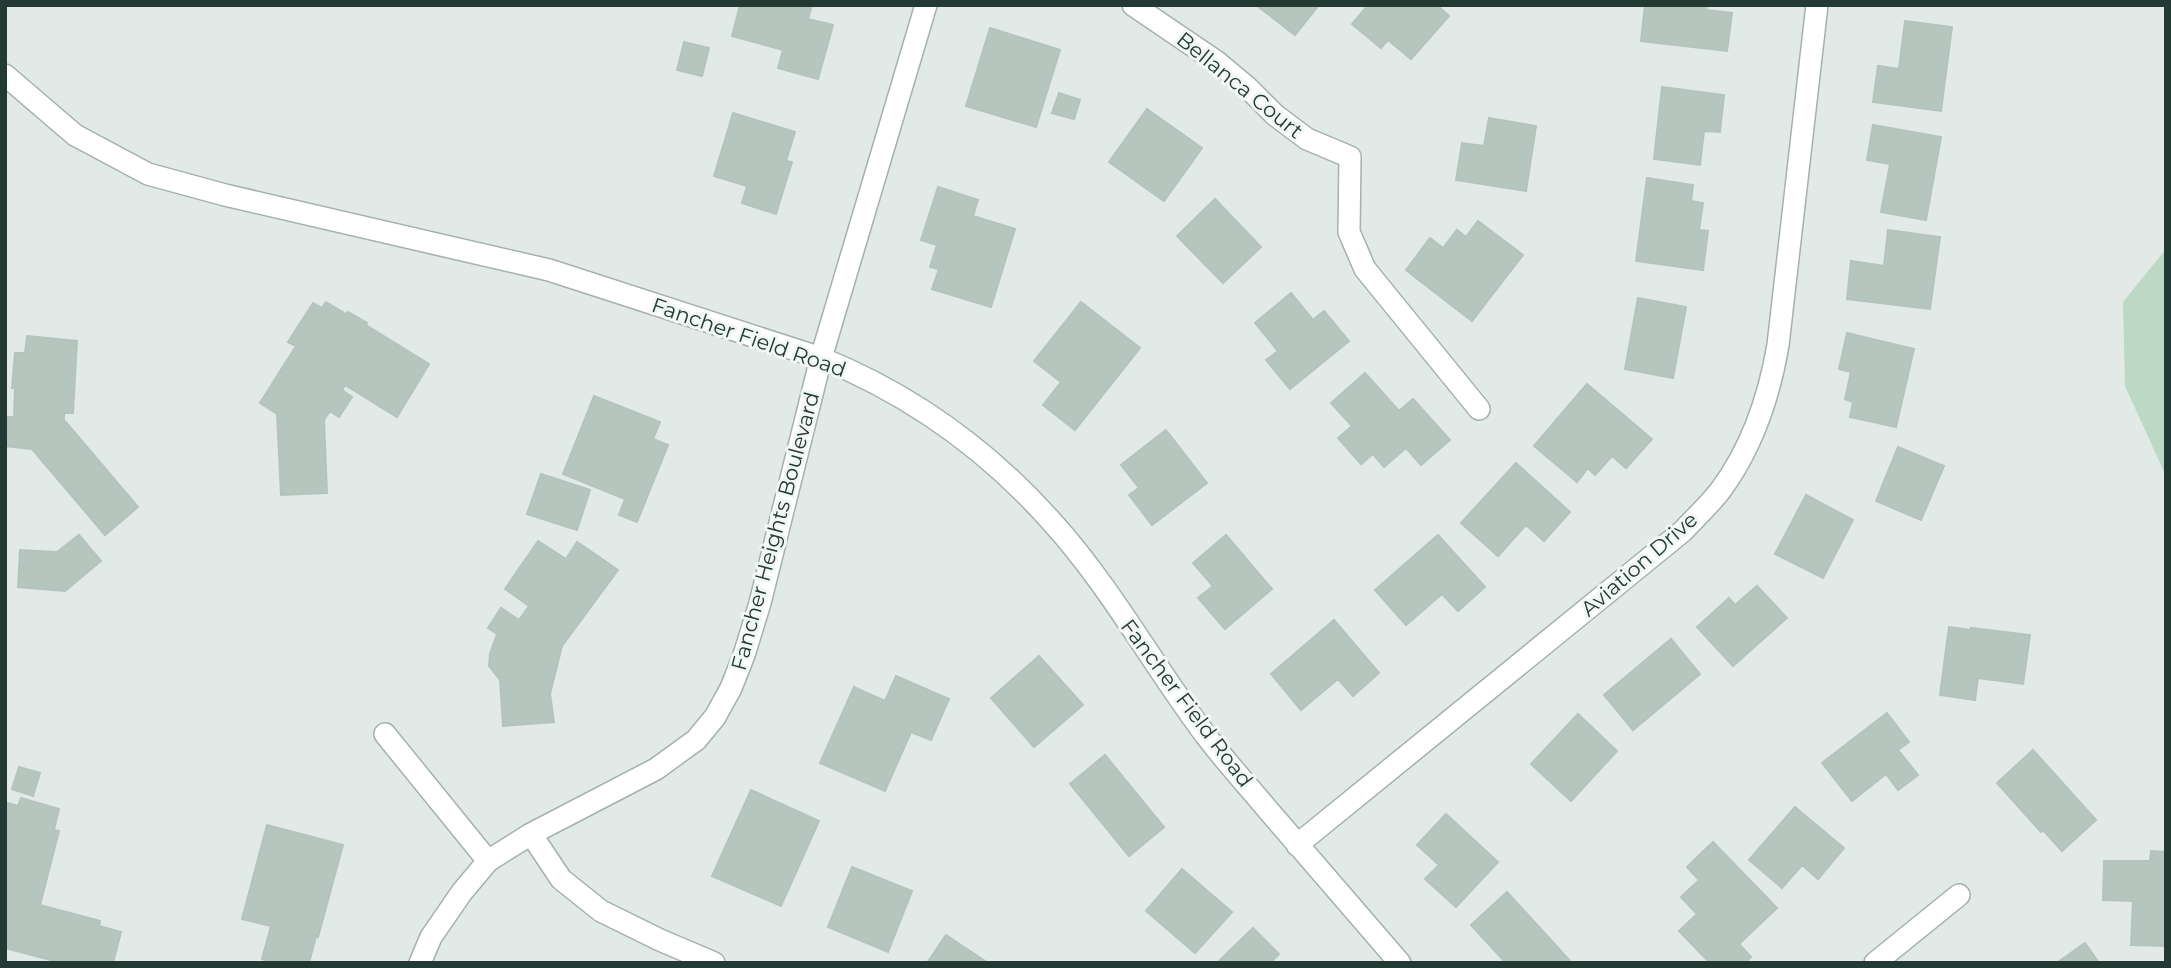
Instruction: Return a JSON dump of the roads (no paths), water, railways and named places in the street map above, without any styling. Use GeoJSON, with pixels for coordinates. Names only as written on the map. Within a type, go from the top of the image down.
{"type":"FeatureCollection","features":[{"type":"Feature","properties":{"kind":"street","name":"Fancher Heights Boulevard"},"geometry":{"type":"LineString","coordinates":[[420,963],[431,937],[461,891],[488,861],[531,834],[656,769],[696,740],[726,698],[744,655],[760,603],[821,358],[926,5]]}},
{"type":"Feature","properties":{"kind":"street","name":"Bellanca Court"},"geometry":{"type":"LineString","coordinates":[[1133,5],[1217,62],[1275,115],[1307,139],[1350,157],[1349,232],[1365,269],[1479,409]]}},
{"type":"Feature","properties":{"kind":"street","name":"Aviation Drive"},"geometry":{"type":"LineString","coordinates":[[1297,845],[1683,531],[1719,492],[1739,462],[1762,414],[1778,345],[1817,5]]}},
{"type":"Feature","properties":{"kind":"street","name":"Fancher Field Road"},"geometry":{"type":"LineString","coordinates":[[5,75],[75,135],[148,174],[225,195],[549,270],[821,358],[907,400],[960,436],[1018,486],[1054,523],[1093,573],[1207,738],[1399,963]]}},
{"type":"Feature","properties":{"kind":"street"},"geometry":{"type":"LineString","coordinates":[[385,734],[488,861]]}},
{"type":"Feature","properties":{"kind":"street"},"geometry":{"type":"LineString","coordinates":[[531,834],[561,879],[601,911],[714,963]]}},
{"type":"Feature","properties":{"kind":"street"},"geometry":{"type":"LineString","coordinates":[[1875,963],[1959,895]]}}]}
